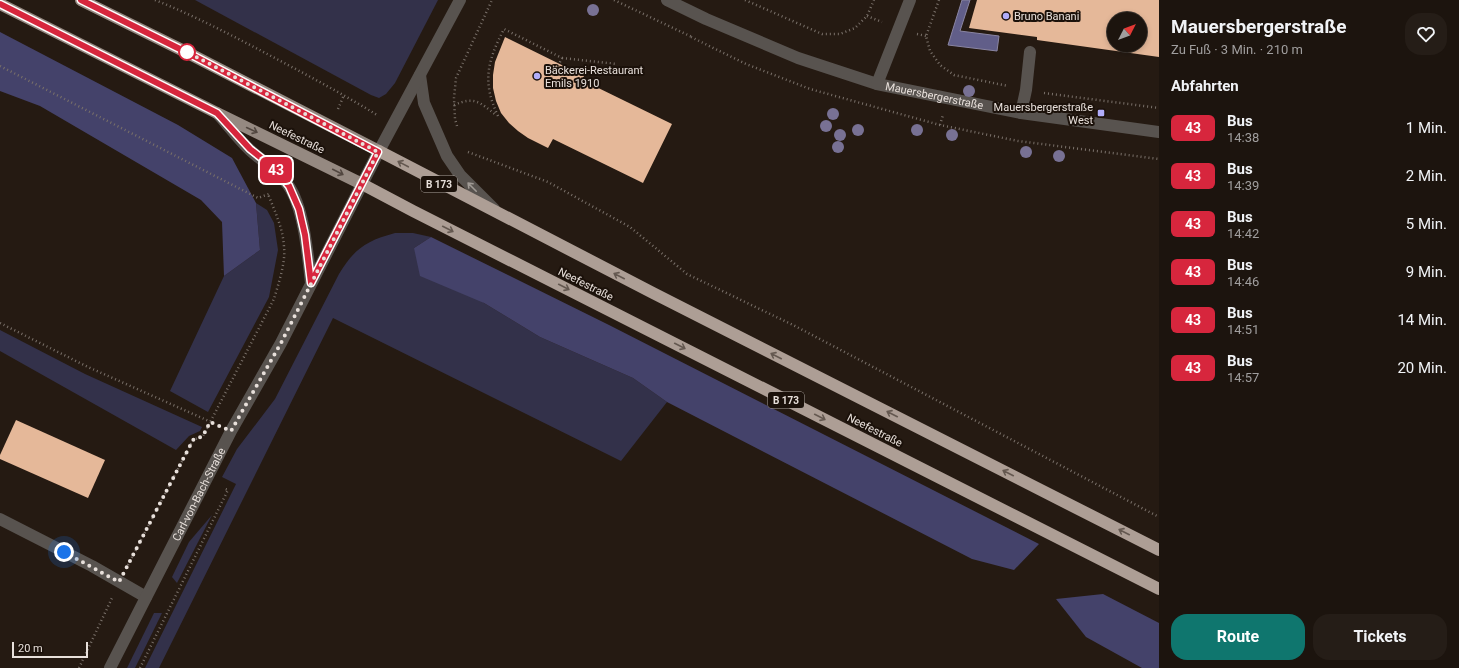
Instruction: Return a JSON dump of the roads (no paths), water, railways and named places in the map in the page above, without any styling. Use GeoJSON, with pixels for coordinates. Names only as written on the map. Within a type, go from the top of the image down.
{"type":"FeatureCollection","features":[{"type":"Feature","properties":{"kind":"highway","name":"Neefestraße"},"geometry":{"type":"LineString","coordinates":[[378,152],[1159,550]]}},
{"type":"Feature","properties":{"kind":"highway","name":"Neefestraße"},"geometry":{"type":"LineString","coordinates":[[362,184],[434,222],[1159,589]]}},
{"type":"Feature","properties":{"kind":"main road","name":"Neefestraße"},"geometry":{"type":"LineString","coordinates":[[81,0],[188,53],[378,152]]}},
{"type":"Feature","properties":{"kind":"main road","name":"Neefestraße"},"geometry":{"type":"LineString","coordinates":[[0,4],[362,184]]}},
{"type":"Feature","properties":{"kind":"street"},"geometry":{"type":"LineString","coordinates":[[378,152],[460,0]]}},
{"type":"Feature","properties":{"kind":"street","name":"Mauersbergerstraße"},"geometry":{"type":"LineString","coordinates":[[667,0],[706,19],[798,58],[877,84],[1021,113],[1159,132]]}},
{"type":"Feature","properties":{"kind":"street","name":"Mauersbergerstraße"},"geometry":{"type":"LineString","coordinates":[[877,84],[910,0]]}},
{"type":"Feature","properties":{"kind":"street"},"geometry":{"type":"LineString","coordinates":[[1021,113],[1026,90],[1030,52]]}},
{"type":"Feature","properties":{"kind":"street"},"geometry":{"type":"LineString","coordinates":[[420,75],[424,104],[447,156],[460,175],[500,215]]}},
{"type":"Feature","properties":{"kind":"street"},"geometry":{"type":"LineString","coordinates":[[217,113],[250,149],[274,168],[289,186],[305,235],[311,283]]}},
{"type":"Feature","properties":{"kind":"street","name":"Carl-von-Bach-Straße"},"geometry":{"type":"LineString","coordinates":[[110,668],[231,431],[281,343],[378,152]]}},
{"type":"Feature","properties":{"kind":"street"},"geometry":{"type":"LineString","coordinates":[[0,518],[146,597]]}},
{"type":"Feature","properties":{"kind":"place","name":"Bruno Banani"},"geometry":{"type":"Point","coordinates":[1006,16]}},
{"type":"Feature","properties":{"kind":"place","name":"Bäckerei-Restaurant Emils 1910"},"geometry":{"type":"Point","coordinates":[537,76]}},
{"type":"Feature","properties":{"kind":"place","name":"Mauersbergerstraße West"},"geometry":{"type":"Point","coordinates":[1101,113]}}]}
